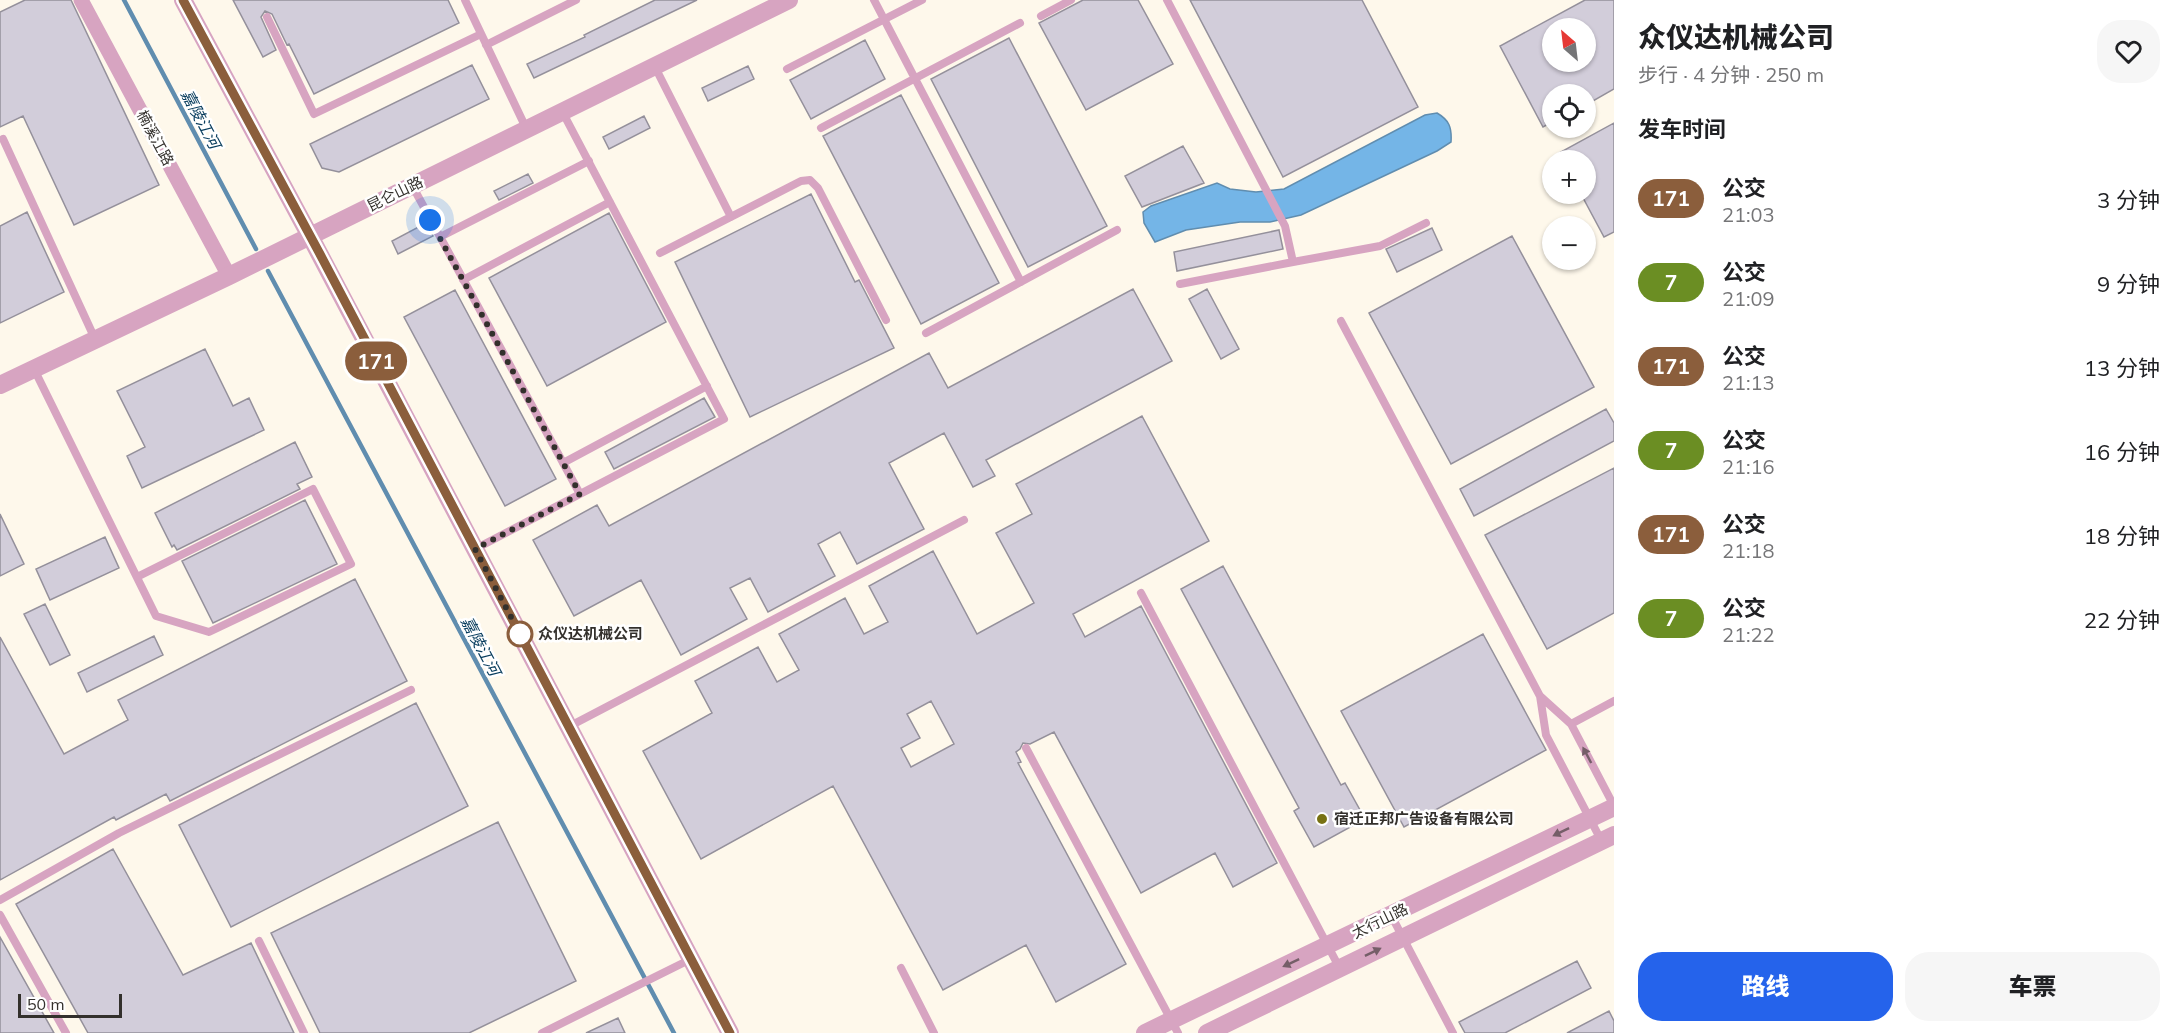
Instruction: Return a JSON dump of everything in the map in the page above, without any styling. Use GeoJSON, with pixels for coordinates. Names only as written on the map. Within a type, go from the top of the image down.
{"type":"FeatureCollection","features":[{"type":"Feature","properties":{"kind":"street","name":"楠溪江路"},"geometry":{"type":"LineString","coordinates":[[81,0],[230,276]]}},
{"type":"Feature","properties":{"kind":"street"},"geometry":{"type":"LineString","coordinates":[[183,0],[730,1033]]}},
{"type":"Feature","properties":{"kind":"street","name":"昆仑山路"},"geometry":{"type":"LineString","coordinates":[[0,385],[230,276],[789,0]]}},
{"type":"Feature","properties":{"kind":"street","name":"太行山路"},"geometry":{"type":"LineString","coordinates":[[1145,1033],[1174,1027],[1328,946],[1614,807]]}},
{"type":"Feature","properties":{"kind":"street","name":"太行山路"},"geometry":{"type":"LineString","coordinates":[[1207,1033],[1608,838]]}},
{"type":"Feature","properties":{"kind":"lane"},"geometry":{"type":"LineString","coordinates":[[465,0],[526,129]]}},
{"type":"Feature","properties":{"kind":"lane"},"geometry":{"type":"LineString","coordinates":[[486,45],[576,0]]}},
{"type":"Feature","properties":{"kind":"lane"},"geometry":{"type":"LineString","coordinates":[[874,0],[1021,282]]}},
{"type":"Feature","properties":{"kind":"lane"},"geometry":{"type":"LineString","coordinates":[[787,69],[922,0]]}},
{"type":"Feature","properties":{"kind":"lane"},"geometry":{"type":"LineString","coordinates":[[1041,16],[1071,0]]}},
{"type":"Feature","properties":{"kind":"lane"},"geometry":{"type":"LineString","coordinates":[[1167,0],[1285,226],[1293,262]]}},
{"type":"Feature","properties":{"kind":"lane"},"geometry":{"type":"LineString","coordinates":[[267,17],[314,114],[481,34]]}},
{"type":"Feature","properties":{"kind":"lane"},"geometry":{"type":"LineString","coordinates":[[821,128],[1020,23]]}},
{"type":"Feature","properties":{"kind":"lane"},"geometry":{"type":"LineString","coordinates":[[654,66],[731,217]]}},
{"type":"Feature","properties":{"kind":"lane"},"geometry":{"type":"LineString","coordinates":[[475,549],[724,419],[562,111]]}},
{"type":"Feature","properties":{"kind":"lane"},"geometry":{"type":"LineString","coordinates":[[3,139],[95,340]]}},
{"type":"Feature","properties":{"kind":"lane"},"geometry":{"type":"LineString","coordinates":[[440,237],[589,161]]}},
{"type":"Feature","properties":{"kind":"lane"},"geometry":{"type":"LineString","coordinates":[[660,253],[801,181],[810,180],[818,189],[886,320]]}},
{"type":"Feature","properties":{"kind":"lane"},"geometry":{"type":"LineString","coordinates":[[412,185],[580,494]]}},
{"type":"Feature","properties":{"kind":"lane"},"geometry":{"type":"LineString","coordinates":[[462,280],[610,202]]}},
{"type":"Feature","properties":{"kind":"lane"},"geometry":{"type":"LineString","coordinates":[[1180,284],[1380,246],[1426,223]]}},
{"type":"Feature","properties":{"kind":"lane"},"geometry":{"type":"LineString","coordinates":[[926,333],[1117,230]]}},
{"type":"Feature","properties":{"kind":"lane"},"geometry":{"type":"LineString","coordinates":[[1341,321],[1540,696],[1546,735],[1590,818],[1608,838]]}},
{"type":"Feature","properties":{"kind":"lane"},"geometry":{"type":"LineString","coordinates":[[34,369],[136,577],[156,616],[209,632],[351,564],[313,489],[136,577]]}},
{"type":"Feature","properties":{"kind":"lane"},"geometry":{"type":"LineString","coordinates":[[563,463],[707,386]]}},
{"type":"Feature","properties":{"kind":"lane"},"geometry":{"type":"LineString","coordinates":[[569,727],[964,520]]}},
{"type":"Feature","properties":{"kind":"lane"},"geometry":{"type":"LineString","coordinates":[[1141,593],[1340,969]]}},
{"type":"Feature","properties":{"kind":"lane"},"geometry":{"type":"LineString","coordinates":[[0,900],[119,833],[411,690]]}},
{"type":"Feature","properties":{"kind":"lane"},"geometry":{"type":"LineString","coordinates":[[1540,696],[1571,724],[1614,807]]}},
{"type":"Feature","properties":{"kind":"lane"},"geometry":{"type":"LineString","coordinates":[[1571,724],[1614,701]]}},
{"type":"Feature","properties":{"kind":"lane"},"geometry":{"type":"LineString","coordinates":[[1026,748],[1174,1027]]}},
{"type":"Feature","properties":{"kind":"lane"},"geometry":{"type":"LineString","coordinates":[[0,915],[66,1033]]}},
{"type":"Feature","properties":{"kind":"lane"},"geometry":{"type":"LineString","coordinates":[[1391,915],[1453,1033]]}},
{"type":"Feature","properties":{"kind":"lane"},"geometry":{"type":"LineString","coordinates":[[259,941],[304,1033]]}},
{"type":"Feature","properties":{"kind":"lane"},"geometry":{"type":"LineString","coordinates":[[542,1033],[691,959]]}},
{"type":"Feature","properties":{"kind":"lane"},"geometry":{"type":"LineString","coordinates":[[901,968],[934,1033]]}},
{"type":"Feature","properties":{"kind":"water"},"geometry":{"type":"Polygon","coordinates":[[[1437,113],[1449,124],[1451,142],[1437,151],[1301,215],[1270,222],[1240,222],[1186,230],[1155,242],[1144,223],[1143,212],[1151,206],[1217,183],[1230,189],[1256,192],[1284,189],[1425,115],[1437,113]]]}},
{"type":"Feature","properties":{"kind":"building"},"geometry":{"type":"Polygon","coordinates":[[[25,0],[71,0],[159,185],[74,225],[23,116],[0,127],[0,12],[25,0]]]}},
{"type":"Feature","properties":{"kind":"building"},"geometry":{"type":"Polygon","coordinates":[[[233,0],[448,0],[459,23],[314,94],[272,14],[265,11],[261,17],[276,50],[263,57],[233,0]]]}},
{"type":"Feature","properties":{"kind":"building"},"geometry":{"type":"Polygon","coordinates":[[[655,0],[697,0],[534,78],[527,64],[655,0]]]}},
{"type":"Feature","properties":{"kind":"building"},"geometry":{"type":"Polygon","coordinates":[[[1083,0],[1138,0],[1173,64],[1086,110],[1039,23],[1083,0]]]}},
{"type":"Feature","properties":{"kind":"building"},"geometry":{"type":"Polygon","coordinates":[[[1190,0],[1362,0],[1418,107],[1283,177],[1190,0]]]}},
{"type":"Feature","properties":{"kind":"building"},"geometry":{"type":"Polygon","coordinates":[[[1585,0],[1614,0],[1614,89],[1596,99],[1596,84],[1542,84],[1542,125],[1500,46],[1542,23],[1542,72],[1596,72],[1596,18],[1552,18],[1585,0]]]}},
{"type":"Feature","properties":{"kind":"building"},"geometry":{"type":"Polygon","coordinates":[[[1009,38],[1107,226],[1028,267],[931,79],[1009,38]]]}},
{"type":"Feature","properties":{"kind":"building"},"geometry":{"type":"Polygon","coordinates":[[[865,40],[885,79],[811,119],[790,80],[865,40]]]}},
{"type":"Feature","properties":{"kind":"building"},"geometry":{"type":"Polygon","coordinates":[[[472,65],[489,99],[339,172],[322,168],[310,144],[472,65]]]}},
{"type":"Feature","properties":{"kind":"building"},"geometry":{"type":"Polygon","coordinates":[[[748,66],[754,79],[708,101],[702,88],[748,66]]]}},
{"type":"Feature","properties":{"kind":"building"},"geometry":{"type":"Polygon","coordinates":[[[901,95],[999,283],[921,324],[823,136],[901,95]]]}},
{"type":"Feature","properties":{"kind":"building"},"geometry":{"type":"Polygon","coordinates":[[[644,116],[650,128],[609,149],[603,137],[644,116]]]}},
{"type":"Feature","properties":{"kind":"building"},"geometry":{"type":"Polygon","coordinates":[[[1614,123],[1614,232],[1604,237],[1596,222],[1596,216],[1593,216],[1586,204],[1596,204],[1596,150],[1564,150],[1586,138],[1596,138],[1596,133],[1614,123]]]}},
{"type":"Feature","properties":{"kind":"building"},"geometry":{"type":"Polygon","coordinates":[[[1183,146],[1204,183],[1142,207],[1125,176],[1183,146]]]}},
{"type":"Feature","properties":{"kind":"building"},"geometry":{"type":"Polygon","coordinates":[[[528,174],[533,183],[499,200],[494,191],[528,174]]]}},
{"type":"Feature","properties":{"kind":"building"},"geometry":{"type":"Polygon","coordinates":[[[811,194],[855,282],[859,280],[894,348],[750,417],[675,262],[811,194]]]}},
{"type":"Feature","properties":{"kind":"building"},"geometry":{"type":"Polygon","coordinates":[[[27,212],[64,292],[0,323],[0,226],[27,212]]]}},
{"type":"Feature","properties":{"kind":"building"},"geometry":{"type":"Polygon","coordinates":[[[609,213],[666,322],[547,386],[489,278],[609,213]]]}},
{"type":"Feature","properties":{"kind":"building"},"geometry":{"type":"Polygon","coordinates":[[[426,223],[433,236],[398,254],[392,241],[426,223]]]}},
{"type":"Feature","properties":{"kind":"building"},"geometry":{"type":"Polygon","coordinates":[[[1432,228],[1442,250],[1397,272],[1386,249],[1432,228]]]}},
{"type":"Feature","properties":{"kind":"building"},"geometry":{"type":"Polygon","coordinates":[[[1279,230],[1283,249],[1177,271],[1174,252],[1279,230]]]}},
{"type":"Feature","properties":{"kind":"building"},"geometry":{"type":"Polygon","coordinates":[[[1512,236],[1594,387],[1451,464],[1369,313],[1512,236]]]}},
{"type":"Feature","properties":{"kind":"building"},"geometry":{"type":"Polygon","coordinates":[[[1133,289],[1172,361],[986,460],[995,476],[973,487],[944,433],[889,463],[924,529],[857,564],[840,532],[818,544],[835,576],[768,612],[750,578],[730,588],[747,619],[681,655],[641,580],[574,616],[533,540],[597,505],[609,526],[929,353],[948,388],[1133,289]]]}},
{"type":"Feature","properties":{"kind":"building"},"geometry":{"type":"Polygon","coordinates":[[[1207,289],[1239,349],[1221,359],[1189,299],[1207,289]]]}},
{"type":"Feature","properties":{"kind":"building"},"geometry":{"type":"Polygon","coordinates":[[[455,290],[556,479],[505,506],[404,317],[455,290]]]}},
{"type":"Feature","properties":{"kind":"building"},"geometry":{"type":"Polygon","coordinates":[[[205,349],[233,406],[249,398],[264,430],[142,488],[127,456],[145,447],[117,391],[205,349]]]}},
{"type":"Feature","properties":{"kind":"building"},"geometry":{"type":"Polygon","coordinates":[[[704,398],[715,417],[614,469],[605,452],[704,398]]]}},
{"type":"Feature","properties":{"kind":"building"},"geometry":{"type":"Polygon","coordinates":[[[1606,409],[1614,423],[1614,441],[1474,516],[1460,489],[1606,409]]]}},
{"type":"Feature","properties":{"kind":"building"},"geometry":{"type":"Polygon","coordinates":[[[1142,416],[1209,541],[1073,614],[1085,637],[1141,606],[1277,863],[1233,887],[1215,853],[1141,893],[1054,732],[1030,744],[1023,743],[1016,752],[1021,762],[1018,763],[1126,964],[1056,1002],[1026,945],[943,990],[833,786],[701,859],[643,751],[712,713],[695,681],[758,647],[777,682],[799,670],[779,634],[845,598],[864,634],[888,622],[869,586],[933,551],[977,634],[1034,603],[996,533],[1032,514],[1016,484],[1142,416]],[[931,701],[907,714],[920,738],[901,748],[911,767],[954,744],[931,701]]]}},
{"type":"Feature","properties":{"kind":"building"},"geometry":{"type":"Polygon","coordinates":[[[295,442],[312,477],[297,484],[300,489],[177,550],[174,545],[172,547],[155,513],[295,442]]]}},
{"type":"Feature","properties":{"kind":"building"},"geometry":{"type":"Polygon","coordinates":[[[1614,468],[1614,613],[1547,649],[1485,535],[1614,468]]]}},
{"type":"Feature","properties":{"kind":"building"},"geometry":{"type":"Polygon","coordinates":[[[305,500],[337,564],[213,623],[182,561],[305,500]]]}},
{"type":"Feature","properties":{"kind":"building"},"geometry":{"type":"Polygon","coordinates":[[[0,514],[24,564],[0,576],[0,514]]]}},
{"type":"Feature","properties":{"kind":"building"},"geometry":{"type":"Polygon","coordinates":[[[105,537],[119,568],[50,600],[36,569],[105,537]]]}},
{"type":"Feature","properties":{"kind":"building"},"geometry":{"type":"Polygon","coordinates":[[[1223,566],[1341,785],[1345,783],[1365,819],[1314,847],[1294,811],[1299,808],[1181,589],[1223,566]]]}},
{"type":"Feature","properties":{"kind":"building"},"geometry":{"type":"Polygon","coordinates":[[[355,579],[407,681],[170,801],[166,794],[116,820],[114,817],[0,880],[0,637],[64,754],[128,720],[118,700],[355,579]]]}},
{"type":"Feature","properties":{"kind":"building"},"geometry":{"type":"Polygon","coordinates":[[[45,604],[70,655],[50,665],[24,614],[45,604]]]}},
{"type":"Feature","properties":{"kind":"building"},"geometry":{"type":"Polygon","coordinates":[[[1483,634],[1546,750],[1404,827],[1341,711],[1483,634]]]}},
{"type":"Feature","properties":{"kind":"building"},"geometry":{"type":"Polygon","coordinates":[[[154,636],[163,655],[87,692],[78,673],[154,636]]]}},
{"type":"Feature","properties":{"kind":"building"},"geometry":{"type":"Polygon","coordinates":[[[416,703],[468,806],[231,927],[179,825],[416,703]]]}},
{"type":"Feature","properties":{"kind":"building"},"geometry":{"type":"Polygon","coordinates":[[[498,822],[576,981],[469,1033],[320,1033],[271,933],[498,822]]]}},
{"type":"Feature","properties":{"kind":"building"},"geometry":{"type":"Polygon","coordinates":[[[113,849],[183,975],[251,943],[294,1033],[88,1033],[16,904],[113,849]]]}},
{"type":"Feature","properties":{"kind":"building"},"geometry":{"type":"Polygon","coordinates":[[[0,937],[54,1033],[0,1033],[0,937]]]}},
{"type":"Feature","properties":{"kind":"building"},"geometry":{"type":"Polygon","coordinates":[[[1577,961],[1591,988],[1505,1033],[1465,1033],[1459,1022],[1577,961]]]}},
{"type":"Feature","properties":{"kind":"building"},"geometry":{"type":"Polygon","coordinates":[[[1609,1011],[1614,1021],[1614,1033],[1567,1033],[1609,1011]]]}},
{"type":"Feature","properties":{"kind":"building"},"geometry":{"type":"Polygon","coordinates":[[[618,1018],[625,1033],[586,1033],[618,1018]]]}},
{"type":"Feature","properties":{"kind":"waterway","name":"嘉陵江河"},"geometry":{"type":"LineString","coordinates":[[124,0],[256,249]]}},
{"type":"Feature","properties":{"kind":"waterway","name":"嘉陵江河"},"geometry":{"type":"LineString","coordinates":[[268,271],[674,1033]]}},
{"type":"Feature","properties":{"kind":"bus line","name":"171"},"geometry":{"type":"LineString","coordinates":[[183,0],[321,256],[730,1033]]}},
{"type":"Feature","properties":{"kind":"place","name":"众仪达机械公司"},"geometry":{"type":"Point","coordinates":[520,634]}},
{"type":"Feature","properties":{"kind":"place","name":"宿迁正邦广告设备有限公司"},"geometry":{"type":"Point","coordinates":[1322,819]}},
{"type":"Feature","properties":{"kind":"route"},"geometry":{"type":"LineString","coordinates":[[430,220],[580,494],[475,549],[520,634]]}}]}
